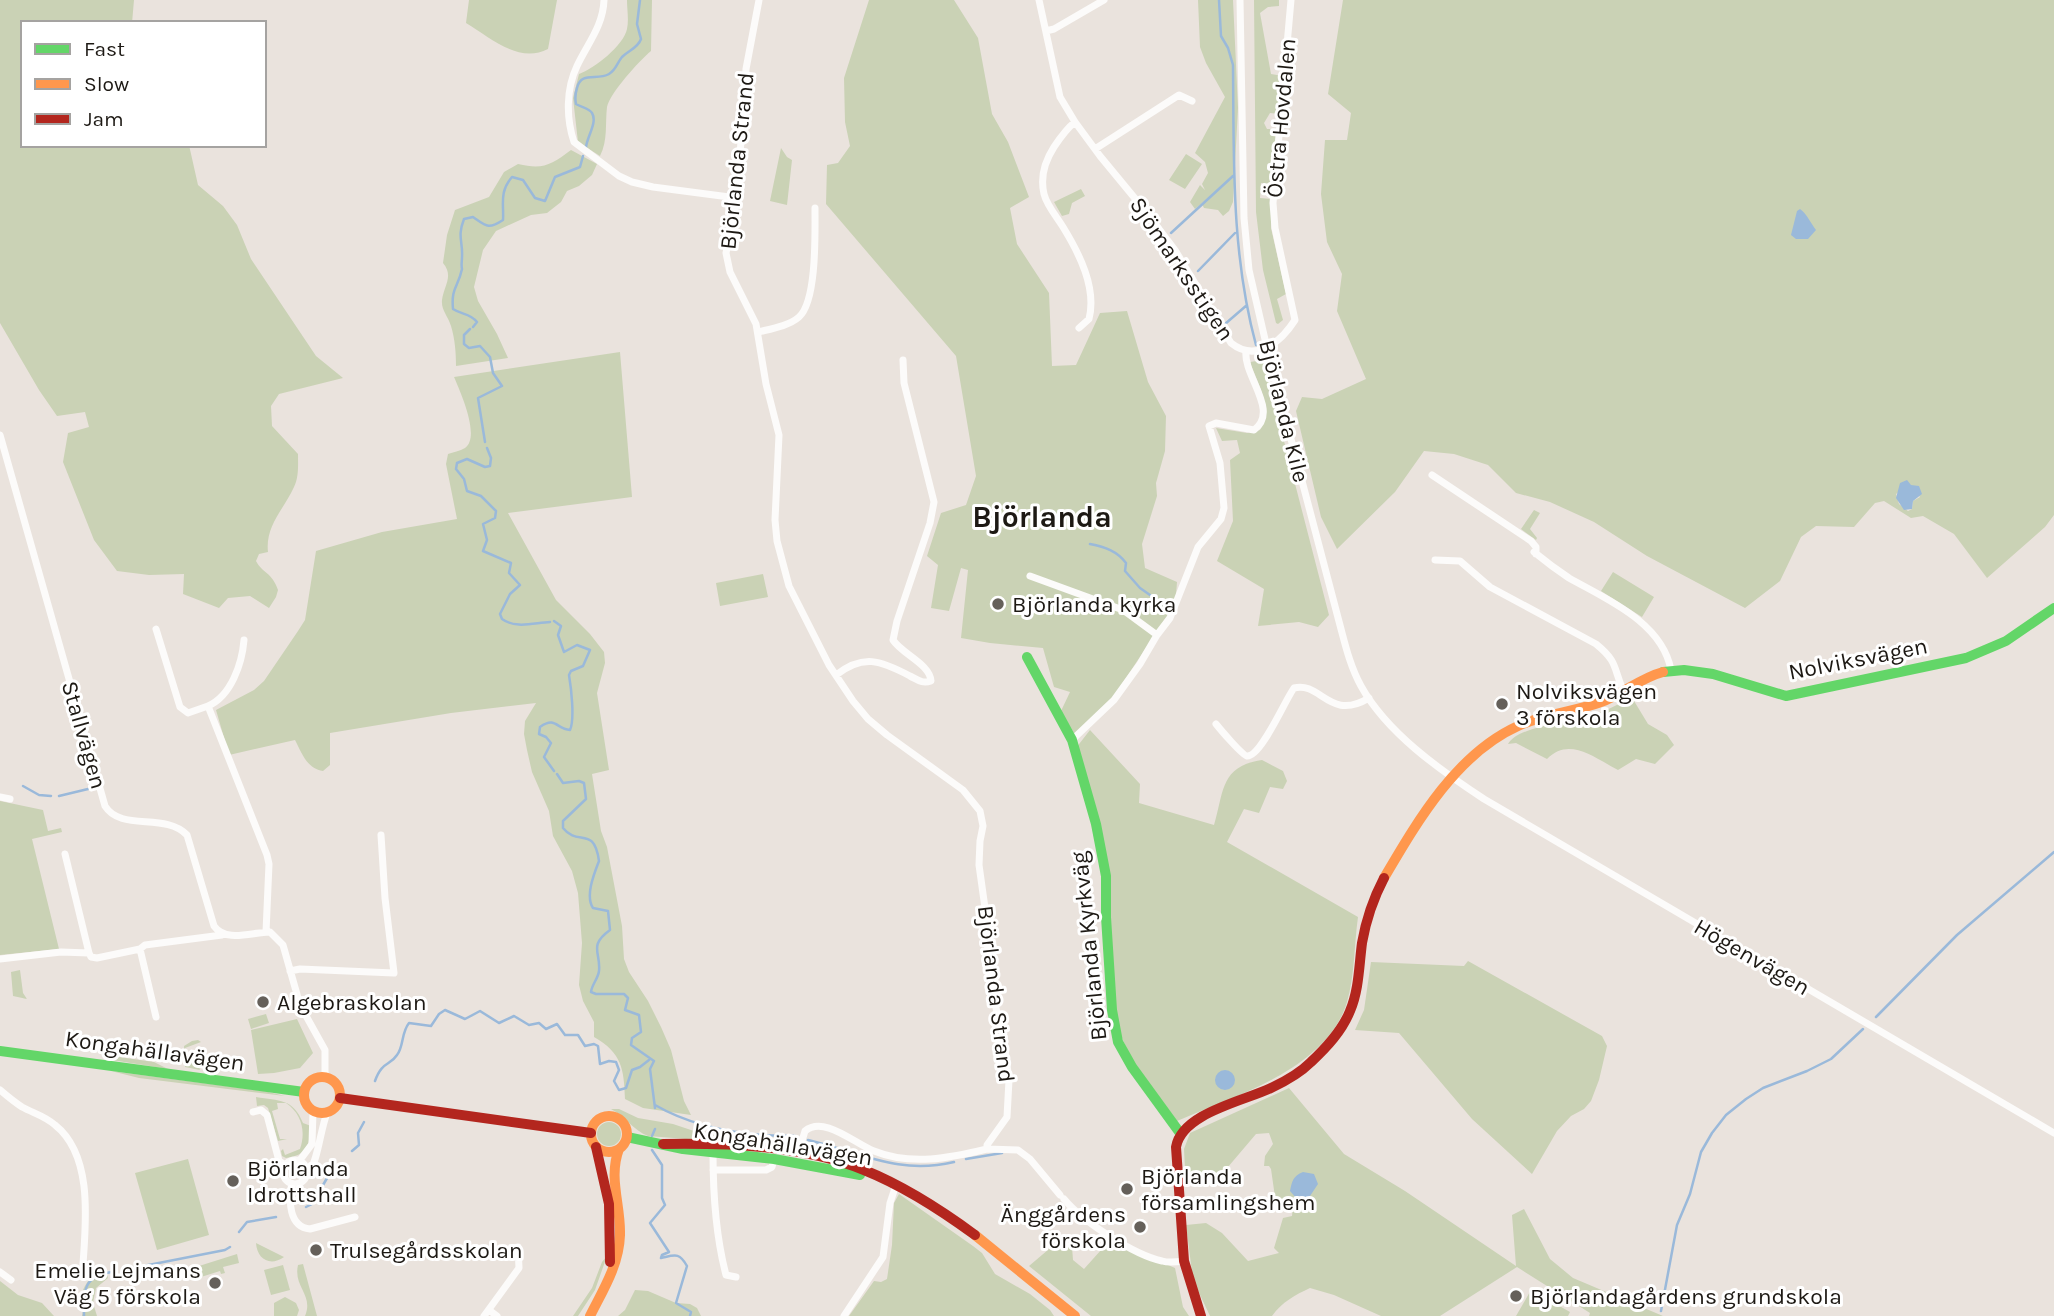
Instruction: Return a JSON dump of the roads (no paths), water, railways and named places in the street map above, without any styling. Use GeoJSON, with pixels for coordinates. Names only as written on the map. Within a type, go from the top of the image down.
{"type":"FeatureCollection","features":[{"type":"Feature","properties":{"kind":"street"},"geometry":{"type":"LineString","coordinates":[[604,0],[600,22],[570,85],[569,113],[574,142],[619,176],[632,182],[737,198]]}},
{"type":"Feature","properties":{"kind":"street","name":"Björlanda Strand"},"geometry":{"type":"LineString","coordinates":[[759,0],[746,69],[737,198],[726,248],[727,264],[758,332],[766,384],[779,435],[775,520],[781,560],[789,586],[836,676],[868,719],[963,790],[980,811],[984,826],[979,865],[989,968],[1006,1049],[1009,1092],[1007,1117],[987,1144],[988,1149]]}},
{"type":"Feature","properties":{"kind":"street","name":"Sjömarksstigen"},"geometry":{"type":"LineString","coordinates":[[1039,0],[1058,90],[1075,122],[1175,250],[1231,343],[1246,351]]}},
{"type":"Feature","properties":{"kind":"street"},"geometry":{"type":"LineString","coordinates":[[1046,32],[1104,0]]}},
{"type":"Feature","properties":{"kind":"street","name":"Björlanda Kile"},"geometry":{"type":"LineString","coordinates":[[1240,0],[1245,240],[1254,295],[1267,348],[1341,629],[1354,671],[1368,698],[1392,727],[1452,778]]}},
{"type":"Feature","properties":{"kind":"street","name":"Östra Hovdalen"},"geometry":{"type":"LineString","coordinates":[[1267,348],[1286,334],[1295,320],[1275,228],[1273,203],[1291,0]]}},
{"type":"Feature","properties":{"kind":"street"},"geometry":{"type":"LineString","coordinates":[[1095,149],[1179,95],[1192,101]]}},
{"type":"Feature","properties":{"kind":"street"},"geometry":{"type":"LineString","coordinates":[[1075,122],[1063,133],[1048,157],[1043,184],[1047,202],[1071,240],[1089,287],[1089,319],[1079,328]]}},
{"type":"Feature","properties":{"kind":"street"},"geometry":{"type":"LineString","coordinates":[[758,332],[794,321],[802,315],[807,306],[812,276],[816,208]]}},
{"type":"Feature","properties":{"kind":"street"},"geometry":{"type":"LineString","coordinates":[[1072,740],[1114,700],[1140,664],[1170,618],[1198,547],[1222,519],[1224,508],[1220,463],[1209,426],[1216,423],[1254,430],[1262,423],[1264,411],[1247,367],[1246,351],[1267,348]]}},
{"type":"Feature","properties":{"kind":"street"},"geometry":{"type":"LineString","coordinates":[[836,676],[847,667],[864,660],[919,681],[931,681],[928,671],[893,640],[930,523],[934,502],[905,388],[903,360]]}},
{"type":"Feature","properties":{"kind":"street","name":"Stallvägen"},"geometry":{"type":"LineString","coordinates":[[0,435],[105,806],[111,814],[122,818],[167,824],[182,830],[190,842],[214,926],[223,935]]}},
{"type":"Feature","properties":{"kind":"street"},"geometry":{"type":"LineString","coordinates":[[1432,475],[1531,541],[1536,547],[1535,553],[1566,576],[1638,618],[1670,662],[1671,670]]}},
{"type":"Feature","properties":{"kind":"street"},"geometry":{"type":"LineString","coordinates":[[1435,561],[1460,561],[1490,587],[1596,644],[1609,655],[1616,666],[1623,690]]}},
{"type":"Feature","properties":{"kind":"street"},"geometry":{"type":"LineString","coordinates":[[1030,576],[1123,610],[1157,635]]}},
{"type":"Feature","properties":{"kind":"street","name":"Nolviksvägen"},"geometry":{"type":"LineString","coordinates":[[1180,1133],[1193,1122],[1286,1081],[1308,1065],[1344,1025],[1355,998],[1364,930],[1376,894],[1421,820],[1452,778],[1494,740],[1507,732],[1575,712],[1610,698],[1647,677],[1671,670],[1710,674],[1752,684],[1781,696],[1977,655],[2015,635],[2054,608]]}},
{"type":"Feature","properties":{"kind":"street"},"geometry":{"type":"LineString","coordinates":[[156,629],[180,707],[188,713],[222,699],[242,656],[244,640]]}},
{"type":"Feature","properties":{"kind":"street","name":"Björlanda Kyrkväg"},"geometry":{"type":"LineString","coordinates":[[1027,657],[1072,740],[1096,824],[1106,876],[1105,917],[1112,1010],[1118,1042],[1132,1067],[1180,1133]]}},
{"type":"Feature","properties":{"kind":"street"},"geometry":{"type":"LineString","coordinates":[[1216,724],[1241,753],[1246,756],[1253,755],[1263,743],[1294,688],[1302,687],[1346,707],[1368,698]]}},
{"type":"Feature","properties":{"kind":"street"},"geometry":{"type":"LineString","coordinates":[[208,706],[269,859],[266,932]]}},
{"type":"Feature","properties":{"kind":"street","name":"Högenvägen"},"geometry":{"type":"LineString","coordinates":[[1452,778],[1549,839],[2054,1133]]}},
{"type":"Feature","properties":{"kind":"street"},"geometry":{"type":"LineString","coordinates":[[0,797],[10,799]]}},
{"type":"Feature","properties":{"kind":"street"},"geometry":{"type":"LineString","coordinates":[[290,971],[300,969],[394,973],[385,898],[382,835]]}},
{"type":"Feature","properties":{"kind":"street"},"geometry":{"type":"LineString","coordinates":[[65,854],[91,957],[140,949],[145,945],[223,935],[266,932],[274,935],[283,945],[300,1005],[325,1050],[325,1077]]}},
{"type":"Feature","properties":{"kind":"street"},"geometry":{"type":"LineString","coordinates":[[140,949],[156,1017]]}},
{"type":"Feature","properties":{"kind":"street"},"geometry":{"type":"LineString","coordinates":[[0,959],[61,952],[89,953]]}},
{"type":"Feature","properties":{"kind":"street","name":"Kongahällavägen"},"geometry":{"type":"LineString","coordinates":[[0,1051],[304,1093]]}},
{"type":"Feature","properties":{"kind":"street"},"geometry":{"type":"LineString","coordinates":[[325,1077],[338,1086],[340,1098],[336,1108],[327,1113],[313,1111],[305,1103],[304,1093],[310,1082],[325,1077]]}},
{"type":"Feature","properties":{"kind":"street"},"geometry":{"type":"LineString","coordinates":[[0,1090],[19,1106],[53,1123],[73,1149],[85,1186],[83,1264]]}},
{"type":"Feature","properties":{"kind":"street"},"geometry":{"type":"LineString","coordinates":[[340,1098],[591,1133]]}},
{"type":"Feature","properties":{"kind":"street"},"geometry":{"type":"LineString","coordinates":[[253,1112],[261,1110],[267,1115],[279,1161],[285,1165]]}},
{"type":"Feature","properties":{"kind":"street"},"geometry":{"type":"LineString","coordinates":[[300,1160],[310,1149],[313,1140],[313,1111]]}},
{"type":"Feature","properties":{"kind":"street"},"geometry":{"type":"LineString","coordinates":[[307,1175],[307,1167],[300,1160],[292,1160],[285,1165],[284,1176],[293,1184],[301,1183],[307,1175],[312,1168],[319,1134],[327,1113]]}},
{"type":"Feature","properties":{"kind":"street"},"geometry":{"type":"LineString","coordinates":[[583,1316],[608,1280],[611,1228],[606,1182],[591,1133],[598,1120],[611,1116],[624,1123],[627,1137],[619,1149],[614,1166],[621,1235],[616,1262],[608,1280],[590,1316]]}},
{"type":"Feature","properties":{"kind":"street"},"geometry":{"type":"LineString","coordinates":[[798,1158],[805,1131],[817,1125],[827,1127],[878,1153],[899,1158],[932,1160],[988,1149],[1018,1150],[1030,1159],[1082,1217],[1101,1230],[1145,1255],[1165,1262],[1184,1261]]}},
{"type":"Feature","properties":{"kind":"street"},"geometry":{"type":"LineString","coordinates":[[1180,1133],[1176,1147],[1184,1261],[1201,1313]]}},
{"type":"Feature","properties":{"kind":"street","name":"Kongahällavägen"},"geometry":{"type":"LineString","coordinates":[[627,1137],[663,1144],[829,1159],[867,1170],[957,1222],[1075,1316]]}},
{"type":"Feature","properties":{"kind":"street"},"geometry":{"type":"LineString","coordinates":[[596,1147],[609,1152],[619,1149]]}},
{"type":"Feature","properties":{"kind":"street"},"geometry":{"type":"LineString","coordinates":[[714,1148],[713,1170],[723,1263],[726,1275],[736,1277]]}},
{"type":"Feature","properties":{"kind":"street"},"geometry":{"type":"LineString","coordinates":[[713,1170],[766,1170],[772,1167],[775,1155]]}},
{"type":"Feature","properties":{"kind":"street"},"geometry":{"type":"LineString","coordinates":[[293,1184],[290,1204],[294,1220],[303,1228],[310,1229],[355,1217]]}},
{"type":"Feature","properties":{"kind":"street"},"geometry":{"type":"LineString","coordinates":[[844,1316],[883,1256],[890,1203],[896,1185]]}},
{"type":"Feature","properties":{"kind":"street"},"geometry":{"type":"LineString","coordinates":[[497,1316],[486,1313],[519,1268],[518,1247]]}},
{"type":"Feature","properties":{"kind":"street"},"geometry":{"type":"LineString","coordinates":[[0,1272],[11,1280]]}},
{"type":"Feature","properties":{"kind":"water"},"geometry":{"type":"Polygon","coordinates":[[[1800,209],[1816,230],[1808,239],[1796,239],[1791,235],[1797,211],[1800,209]]]}},
{"type":"Feature","properties":{"kind":"water"},"geometry":{"type":"Polygon","coordinates":[[[1907,480],[1911,485],[1919,486],[1922,494],[1913,501],[1912,509],[1904,510],[1896,498],[1900,483],[1907,480]]]}},
{"type":"Feature","properties":{"kind":"water"},"geometry":{"type":"Polygon","coordinates":[[[1221,1070],[1229,1070],[1235,1080],[1229,1090],[1221,1090],[1215,1084],[1215,1076],[1221,1070]]]}},
{"type":"Feature","properties":{"kind":"water"},"geometry":{"type":"Polygon","coordinates":[[[1303,1172],[1314,1174],[1318,1184],[1308,1199],[1297,1199],[1290,1191],[1292,1182],[1303,1172]]]}},
{"type":"Feature","properties":{"kind":"waterway"},"geometry":{"type":"LineString","coordinates":[[586,148],[593,117],[589,110],[576,104],[577,88],[586,78],[604,76],[611,72],[622,57],[640,42],[637,24],[640,0]]}},
{"type":"Feature","properties":{"kind":"waterway"},"geometry":{"type":"LineString","coordinates":[[1219,0],[1221,36],[1233,65],[1235,206],[1242,276],[1256,345]]}},
{"type":"Feature","properties":{"kind":"waterway"},"geometry":{"type":"LineString","coordinates":[[473,327],[477,322],[474,319],[453,309],[454,292],[462,269],[461,235],[464,219],[473,217],[490,226],[503,220],[504,193],[512,177],[523,180],[535,198],[545,201],[555,177],[580,167],[583,156]]}},
{"type":"Feature","properties":{"kind":"waterway"},"geometry":{"type":"LineString","coordinates":[[1171,233],[1233,176]]}},
{"type":"Feature","properties":{"kind":"waterway"},"geometry":{"type":"LineString","coordinates":[[1198,271],[1235,233]]}},
{"type":"Feature","properties":{"kind":"waterway"},"geometry":{"type":"LineString","coordinates":[[1225,324],[1247,305]]}},
{"type":"Feature","properties":{"kind":"waterway"},"geometry":{"type":"LineString","coordinates":[[470,329],[464,335],[464,344],[469,348],[480,346],[490,357],[493,373],[502,386],[478,398],[485,442]]}},
{"type":"Feature","properties":{"kind":"waterway"},"geometry":{"type":"LineString","coordinates":[[487,448],[491,458],[490,466],[485,467],[467,459],[457,463],[456,469],[464,479],[467,491],[481,496],[496,511],[495,518],[483,524],[487,540],[483,551],[511,563],[509,573],[520,585],[510,594],[500,614],[502,619],[513,624],[550,622]]}},
{"type":"Feature","properties":{"kind":"waterway"},"geometry":{"type":"LineString","coordinates":[[1090,544],[1119,555],[1126,563],[1125,571],[1140,588],[1170,609]]}},
{"type":"Feature","properties":{"kind":"waterway"},"geometry":{"type":"LineString","coordinates":[[554,621],[561,626],[558,635],[564,652],[577,645],[590,650],[583,666],[571,671],[569,675],[572,695],[570,730],[553,723],[540,727],[539,734],[551,743],[544,757],[554,771]]}},
{"type":"Feature","properties":{"kind":"waterway"},"geometry":{"type":"LineString","coordinates":[[557,774],[563,783],[584,783],[586,799],[563,821],[563,828],[574,836],[589,840],[597,850],[599,861],[591,885],[591,903],[593,908],[608,911],[610,930],[597,945],[599,971],[591,992],[624,994],[628,998],[625,1010],[639,1015],[641,1032],[632,1038],[631,1045],[654,1061],[650,1069],[655,1108]]}},
{"type":"Feature","properties":{"kind":"waterway"},"geometry":{"type":"LineString","coordinates":[[23,786],[39,795],[51,796]]}},
{"type":"Feature","properties":{"kind":"waterway"},"geometry":{"type":"LineString","coordinates":[[59,796],[88,789]]}},
{"type":"Feature","properties":{"kind":"waterway"},"geometry":{"type":"LineString","coordinates":[[1876,1017],[1957,935],[2054,852]]}},
{"type":"Feature","properties":{"kind":"waterway"},"geometry":{"type":"LineString","coordinates":[[375,1081],[380,1070],[399,1051],[409,1023],[431,1026],[445,1010],[465,1019],[480,1011],[499,1023],[514,1016],[529,1025],[539,1023],[546,1029],[557,1024],[565,1035],[578,1035],[585,1046],[598,1046],[600,1064],[616,1062],[619,1070],[614,1081],[619,1090],[626,1088],[632,1070],[649,1060]]}},
{"type":"Feature","properties":{"kind":"waterway"},"geometry":{"type":"LineString","coordinates":[[1661,1311],[1677,1225],[1690,1194],[1701,1152],[1712,1133],[1726,1115],[1746,1099],[1763,1088],[1831,1059],[1863,1029]]}},
{"type":"Feature","properties":{"kind":"waterway"},"geometry":{"type":"LineString","coordinates":[[655,1105],[693,1122],[720,1129],[795,1136]]}},
{"type":"Feature","properties":{"kind":"waterway"},"geometry":{"type":"LineString","coordinates":[[352,1151],[359,1145],[358,1133],[364,1122]]}},
{"type":"Feature","properties":{"kind":"waterway"},"geometry":{"type":"LineString","coordinates":[[652,1136],[655,1129]]}},
{"type":"Feature","properties":{"kind":"waterway"},"geometry":{"type":"LineString","coordinates":[[808,1140],[897,1164],[915,1166],[954,1162]]}},
{"type":"Feature","properties":{"kind":"waterway"},"geometry":{"type":"LineString","coordinates":[[652,1150],[662,1165],[662,1198],[665,1205],[650,1223],[669,1252],[661,1258],[676,1256],[682,1258],[687,1266],[676,1303],[691,1312],[690,1316]]}},
{"type":"Feature","properties":{"kind":"waterway"},"geometry":{"type":"LineString","coordinates":[[966,1159],[1002,1153]]}},
{"type":"Feature","properties":{"kind":"waterway"},"geometry":{"type":"LineString","coordinates":[[306,1207],[312,1204],[330,1173]]}},
{"type":"Feature","properties":{"kind":"waterway"},"geometry":{"type":"LineString","coordinates":[[239,1232],[247,1222],[276,1217]]}},
{"type":"Feature","properties":{"kind":"waterway"},"geometry":{"type":"LineString","coordinates":[[128,1269],[230,1247]]}},
{"type":"Feature","properties":{"kind":"waterway"},"geometry":{"type":"LineString","coordinates":[[84,1316],[85,1292],[90,1281],[112,1272]]}},
{"type":"Feature","properties":{"kind":"place","name":"Björlanda kyrka"},"geometry":{"type":"Point","coordinates":[998,604]}},
{"type":"Feature","properties":{"kind":"place","name":"Nolviksvägen 3 förskola"},"geometry":{"type":"Point","coordinates":[1502,704]}},
{"type":"Feature","properties":{"kind":"place","name":"Algebraskolan"},"geometry":{"type":"Point","coordinates":[263,1002]}},
{"type":"Feature","properties":{"kind":"place","name":"Björlanda Idrottshall"},"geometry":{"type":"Point","coordinates":[233,1181]}},
{"type":"Feature","properties":{"kind":"place","name":"Björlanda församlingshem"},"geometry":{"type":"Point","coordinates":[1127,1189]}},
{"type":"Feature","properties":{"kind":"place","name":"Änggårdens förskola"},"geometry":{"type":"Point","coordinates":[1140,1227]}},
{"type":"Feature","properties":{"kind":"place","name":"Trulsegårdsskolan"},"geometry":{"type":"Point","coordinates":[316,1250]}},
{"type":"Feature","properties":{"kind":"place","name":"Emelie Lejmans Väg 5 förskola"},"geometry":{"type":"Point","coordinates":[215,1283]}},
{"type":"Feature","properties":{"kind":"place","name":"Björlandagårdens grundskola"},"geometry":{"type":"Point","coordinates":[1516,1296]}},
{"type":"Feature","properties":{"kind":"district","name":"Björlanda"},"geometry":{"type":"Point","coordinates":[1042,517]}}]}
